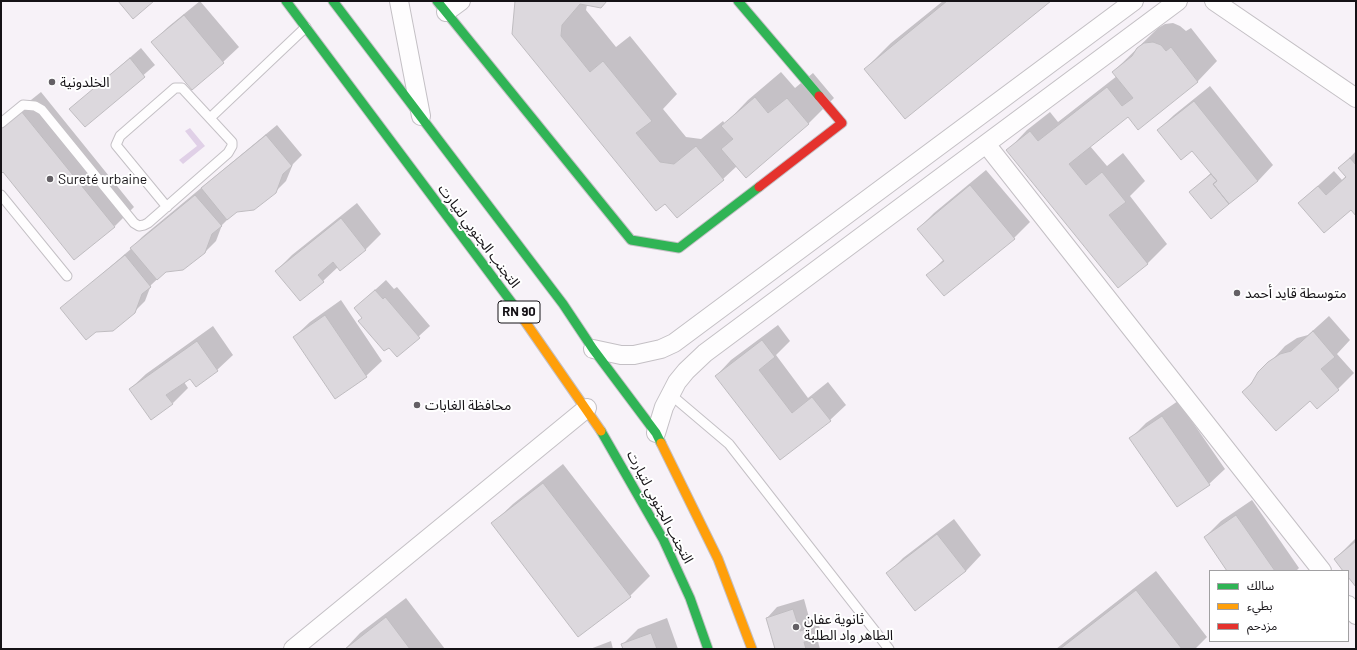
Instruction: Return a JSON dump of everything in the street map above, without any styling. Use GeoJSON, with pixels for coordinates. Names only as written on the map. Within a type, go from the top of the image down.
{"type":"FeatureCollection","features":[{"type":"Feature","properties":{"kind":"main road","name":"التجنب الجنوبي لتيارت"},"geometry":{"type":"LineString","coordinates":[[286,1],[423,186],[493,276],[587,408],[620,461],[663,539],[690,598],[708,649]]}},
{"type":"Feature","properties":{"kind":"main road","name":"التجنب الجنوبي لتيارت"},"geometry":{"type":"LineString","coordinates":[[334,1],[564,304],[593,349],[656,433],[718,559],[752,649]]}},
{"type":"Feature","properties":{"kind":"main road"},"geometry":{"type":"LineString","coordinates":[[441,6],[631,240],[678,248],[842,123],[738,1]]}},
{"type":"Feature","properties":{"kind":"street"},"geometry":{"type":"LineString","coordinates":[[399,1],[421,116]]}},
{"type":"Feature","properties":{"kind":"street"},"geometry":{"type":"LineString","coordinates":[[441,6],[460,1]]}},
{"type":"Feature","properties":{"kind":"street"},"geometry":{"type":"LineString","coordinates":[[593,349],[620,355],[634,355],[661,349],[674,343],[1134,1]]}},
{"type":"Feature","properties":{"kind":"street"},"geometry":{"type":"LineString","coordinates":[[656,433],[659,419],[670,394],[686,372],[705,353],[1178,1]]}},
{"type":"Feature","properties":{"kind":"street"},"geometry":{"type":"LineString","coordinates":[[1214,1],[1356,98]]}},
{"type":"Feature","properties":{"kind":"street"},"geometry":{"type":"LineString","coordinates":[[986,144],[1321,570]]}},
{"type":"Feature","properties":{"kind":"street"},"geometry":{"type":"LineString","coordinates":[[293,649],[587,408]]}},
{"type":"Feature","properties":{"kind":"street"},"geometry":{"type":"LineString","coordinates":[[1349,606],[1356,615]]}},
{"type":"Feature","properties":{"kind":"lane"},"geometry":{"type":"LineString","coordinates":[[210,118],[306,28]]}},
{"type":"Feature","properties":{"kind":"lane"},"geometry":{"type":"LineString","coordinates":[[1,123],[23,105],[35,106],[42,110],[134,223],[139,226],[144,225],[167,207],[231,150],[232,142],[186,90],[182,88],[174,88],[117,140],[118,149],[167,207]]}},
{"type":"Feature","properties":{"kind":"lane"},"geometry":{"type":"LineString","coordinates":[[1,195],[67,276]]}},
{"type":"Feature","properties":{"kind":"lane"},"geometry":{"type":"LineString","coordinates":[[670,394],[730,444],[889,649]]}},
{"type":"Feature","properties":{"kind":"shaded area"},"geometry":{"type":"Polygon","coordinates":[[[190,128],[205,146],[183,164],[179,160],[197,146],[185,131],[190,128]]]}},
{"type":"Feature","properties":{"kind":"building"},"geometry":{"type":"Polygon","coordinates":[[[118,1],[154,1],[133,19],[118,1]]]}},
{"type":"Feature","properties":{"kind":"building"},"geometry":{"type":"Polygon","coordinates":[[[515,1],[607,1],[601,8],[580,4],[562,25],[561,36],[590,72],[603,61],[652,121],[636,133],[660,162],[674,164],[696,146],[724,180],[677,218],[665,204],[656,211],[512,34],[515,1]]]}},
{"type":"Feature","properties":{"kind":"building"},"geometry":{"type":"Polygon","coordinates":[[[947,1],[1051,1],[905,119],[864,69],[947,1]]]}},
{"type":"Feature","properties":{"kind":"building"},"geometry":{"type":"Polygon","coordinates":[[[184,15],[224,63],[192,90],[151,42],[184,15]]]}},
{"type":"Feature","properties":{"kind":"building"},"geometry":{"type":"Polygon","coordinates":[[[1153,42],[1161,45],[1166,51],[1171,47],[1198,82],[1138,130],[1128,117],[1069,164],[1086,185],[1102,172],[1126,202],[1109,215],[1148,264],[1118,288],[1006,150],[1030,131],[1038,141],[1107,87],[1122,106],[1133,98],[1112,72],[1132,56],[1137,48],[1144,43],[1153,42]]]}},
{"type":"Feature","properties":{"kind":"building"},"geometry":{"type":"Polygon","coordinates":[[[130,58],[145,77],[85,127],[69,109],[130,58]]]}},
{"type":"Feature","properties":{"kind":"building"},"geometry":{"type":"Polygon","coordinates":[[[755,97],[768,113],[787,98],[809,124],[746,178],[721,149],[733,139],[721,126],[755,97]]]}},
{"type":"Feature","properties":{"kind":"building"},"geometry":{"type":"Polygon","coordinates":[[[1194,101],[1258,181],[1229,204],[1213,184],[1217,181],[1192,151],[1181,160],[1157,130],[1194,101]]]}},
{"type":"Feature","properties":{"kind":"building"},"geometry":{"type":"Polygon","coordinates":[[[21,111],[115,227],[74,260],[3,172],[1,174],[1,127],[21,111]]]}},
{"type":"Feature","properties":{"kind":"building"},"geometry":{"type":"Polygon","coordinates":[[[266,135],[292,166],[283,174],[276,193],[254,210],[237,212],[227,220],[201,188],[266,135]]]}},
{"type":"Feature","properties":{"kind":"building"},"geometry":{"type":"Polygon","coordinates":[[[1350,158],[1356,165],[1356,216],[1351,210],[1324,233],[1298,203],[1318,186],[1326,195],[1346,177],[1338,168],[1350,158]]]}},
{"type":"Feature","properties":{"kind":"building"},"geometry":{"type":"Polygon","coordinates":[[[1211,174],[1217,181],[1213,184],[1229,204],[1211,219],[1189,192],[1211,174]]]}},
{"type":"Feature","properties":{"kind":"building"},"geometry":{"type":"Polygon","coordinates":[[[970,185],[1015,239],[944,296],[926,275],[944,261],[917,229],[970,185]]]}},
{"type":"Feature","properties":{"kind":"building"},"geometry":{"type":"Polygon","coordinates":[[[195,195],[222,226],[212,234],[205,253],[183,270],[166,272],[157,280],[130,248],[195,195]]]}},
{"type":"Feature","properties":{"kind":"building"},"geometry":{"type":"Polygon","coordinates":[[[341,218],[366,250],[340,271],[333,262],[318,275],[324,282],[300,301],[275,271],[341,218]]]}},
{"type":"Feature","properties":{"kind":"building"},"geometry":{"type":"Polygon","coordinates":[[[125,255],[151,287],[142,294],[135,313],[113,331],[96,332],[86,340],[60,308],[125,255]]]}},
{"type":"Feature","properties":{"kind":"building"},"geometry":{"type":"Polygon","coordinates":[[[375,290],[383,299],[385,297],[420,338],[397,357],[389,348],[384,351],[358,321],[362,318],[354,308],[375,290]]]}},
{"type":"Feature","properties":{"kind":"building"},"geometry":{"type":"Polygon","coordinates":[[[325,315],[367,377],[335,399],[293,337],[325,315]]]}},
{"type":"Feature","properties":{"kind":"building"},"geometry":{"type":"Polygon","coordinates":[[[1313,331],[1335,357],[1321,369],[1339,390],[1317,409],[1310,401],[1276,431],[1242,392],[1251,384],[1258,372],[1268,362],[1280,354],[1291,351],[1313,331]]]}},
{"type":"Feature","properties":{"kind":"building"},"geometry":{"type":"Polygon","coordinates":[[[762,340],[775,357],[759,370],[792,413],[812,397],[831,421],[780,460],[715,376],[762,340]]]}},
{"type":"Feature","properties":{"kind":"building"},"geometry":{"type":"Polygon","coordinates":[[[197,341],[218,371],[196,387],[190,379],[166,395],[173,404],[151,420],[129,389],[197,341]]]}},
{"type":"Feature","properties":{"kind":"building"},"geometry":{"type":"Polygon","coordinates":[[[1162,416],[1210,485],[1177,507],[1129,438],[1162,416]]]}},
{"type":"Feature","properties":{"kind":"building"},"geometry":{"type":"Polygon","coordinates":[[[543,483],[631,597],[578,637],[491,523],[543,483]]]}},
{"type":"Feature","properties":{"kind":"building"},"geometry":{"type":"Polygon","coordinates":[[[1236,515],[1274,570],[1226,570],[1204,537],[1236,515]]]}},
{"type":"Feature","properties":{"kind":"building"},"geometry":{"type":"Polygon","coordinates":[[[937,534],[966,571],[915,611],[886,573],[937,534]]]}},
{"type":"Feature","properties":{"kind":"building"},"geometry":{"type":"Polygon","coordinates":[[[1356,541],[1356,587],[1349,578],[1349,570],[1342,570],[1334,559],[1356,541]]]}},
{"type":"Feature","properties":{"kind":"building"},"geometry":{"type":"Polygon","coordinates":[[[1136,590],[1182,649],[1060,649],[1136,590]]]}},
{"type":"Feature","properties":{"kind":"building"},"geometry":{"type":"Polygon","coordinates":[[[793,609],[800,631],[807,629],[810,641],[804,642],[806,649],[775,649],[766,618],[793,609]]]}},
{"type":"Feature","properties":{"kind":"building"},"geometry":{"type":"Polygon","coordinates":[[[386,617],[410,649],[345,649],[386,617]]]}},
{"type":"Feature","properties":{"kind":"building"},"geometry":{"type":"Polygon","coordinates":[[[651,633],[657,649],[623,649],[621,644],[651,633]]]}},
{"type":"Feature","properties":{"kind":"traffic: fast"},"geometry":{"type":"LineString","coordinates":[[286,1],[515,307]]}},
{"type":"Feature","properties":{"kind":"traffic: fast"},"geometry":{"type":"LineString","coordinates":[[333,1],[563,304],[593,349],[656,433],[661,443]]}},
{"type":"Feature","properties":{"kind":"traffic: fast"},"geometry":{"type":"LineString","coordinates":[[437,1],[631,240],[679,248],[759,187]]}},
{"type":"Feature","properties":{"kind":"traffic: fast"},"geometry":{"type":"LineString","coordinates":[[738,1],[819,96]]}},
{"type":"Feature","properties":{"kind":"traffic: fast"},"geometry":{"type":"LineString","coordinates":[[601,431],[663,539],[690,598],[708,649]]}},
{"type":"Feature","properties":{"kind":"traffic: slow"},"geometry":{"type":"LineString","coordinates":[[515,307],[601,431]]}},
{"type":"Feature","properties":{"kind":"traffic: slow"},"geometry":{"type":"LineString","coordinates":[[661,443],[718,559],[752,649]]}},
{"type":"Feature","properties":{"kind":"traffic: jam"},"geometry":{"type":"LineString","coordinates":[[759,187],[842,123],[819,96]]}},
{"type":"Feature","properties":{"kind":"place","name":"الخلدونية"},"geometry":{"type":"Point","coordinates":[52,82]}},
{"type":"Feature","properties":{"kind":"place","name":"Sureté urbaine"},"geometry":{"type":"Point","coordinates":[50,179]}},
{"type":"Feature","properties":{"kind":"place","name":"متوسطة قايد أحمد"},"geometry":{"type":"Point","coordinates":[1237,293]}},
{"type":"Feature","properties":{"kind":"place","name":"محافظة الغابات"},"geometry":{"type":"Point","coordinates":[417,405]}},
{"type":"Feature","properties":{"kind":"place","name":"ثانوية عفان الطاهر واد الطلبة"},"geometry":{"type":"Point","coordinates":[796,627]}}]}
